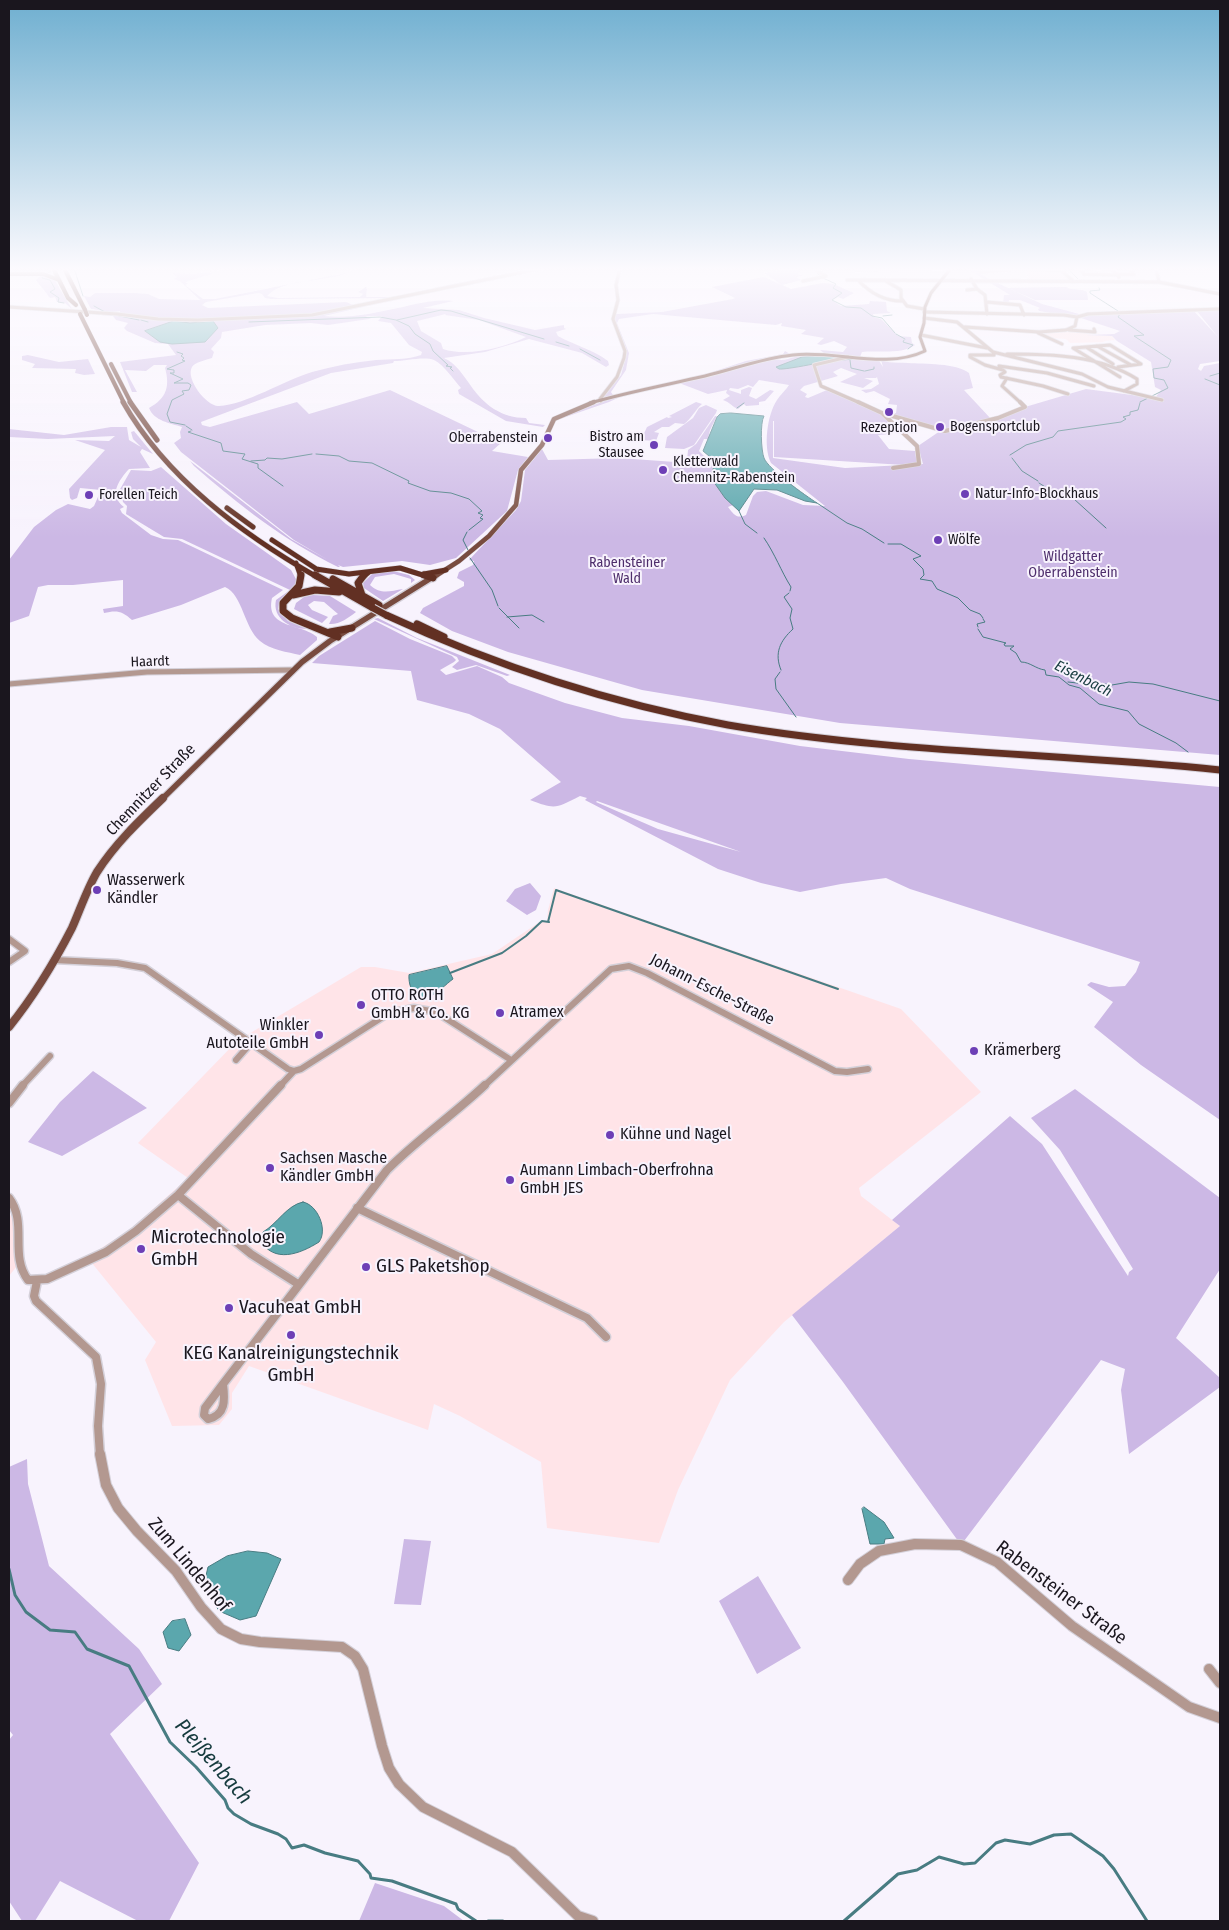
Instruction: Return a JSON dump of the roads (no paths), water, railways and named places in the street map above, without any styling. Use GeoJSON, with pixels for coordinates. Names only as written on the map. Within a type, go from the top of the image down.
{"type":"FeatureCollection","features":[{"type":"Feature","properties":{"kind":"highway"},"geometry":{"type":"LineString","coordinates":[[102,358],[123,402],[152,444],[179,474],[213,504],[296,563],[344,592],[376,606],[451,646],[526,675],[603,698],[707,721],[847,741],[1220,770]]}},
{"type":"Feature","properties":{"kind":"highway"},"geometry":{"type":"LineString","coordinates":[[108,358],[129,401],[152,434],[180,466]]}},
{"type":"Feature","properties":{"kind":"highway"},"geometry":{"type":"LineString","coordinates":[[222,504],[258,531]]}},
{"type":"Feature","properties":{"kind":"highway"},"geometry":{"type":"LineString","coordinates":[[265,536],[376,606]]}},
{"type":"Feature","properties":{"kind":"highway"},"geometry":{"type":"LineString","coordinates":[[296,563],[302,574],[302,580],[298,588],[282,606],[282,611],[285,615],[338,637]]}},
{"type":"Feature","properties":{"kind":"highway"},"geometry":{"type":"LineString","coordinates":[[316,569],[345,574],[400,568],[433,578]]}},
{"type":"Feature","properties":{"kind":"highway"},"geometry":{"type":"LineString","coordinates":[[362,596],[358,587],[358,581],[363,576],[376,570]]}},
{"type":"Feature","properties":{"kind":"highway"},"geometry":{"type":"LineString","coordinates":[[423,574],[446,570]]}},
{"type":"Feature","properties":{"kind":"highway"},"geometry":{"type":"LineString","coordinates":[[291,596],[315,590],[344,592]]}},
{"type":"Feature","properties":{"kind":"highway"},"geometry":{"type":"LineString","coordinates":[[389,613],[466,646],[531,670],[612,694],[715,717],[852,736],[1220,764]]}},
{"type":"Feature","properties":{"kind":"highway"},"geometry":{"type":"LineString","coordinates":[[328,632],[352,628]]}},
{"type":"Feature","properties":{"kind":"main road","name":"Chemnitzer Straße"},"geometry":{"type":"LineString","coordinates":[[9,1027],[31,1000],[54,960],[97,873],[125,835],[292,670],[338,637],[446,570],[481,543],[513,510],[518,501],[521,470],[542,445],[551,422],[565,414],[634,391],[705,376],[774,358]]}},
{"type":"Feature","properties":{"kind":"street"},"geometry":{"type":"LineString","coordinates":[[601,401],[600,399],[619,375],[623,358]]}},
{"type":"Feature","properties":{"kind":"street"},"geometry":{"type":"LineString","coordinates":[[844,358],[814,365],[822,386],[882,413],[946,430],[998,418],[1025,407],[1002,386],[1007,378]]}},
{"type":"Feature","properties":{"kind":"street"},"geometry":{"type":"LineString","coordinates":[[973,358],[983,364],[1003,370],[1005,372],[1000,376],[1068,394]]}},
{"type":"Feature","properties":{"kind":"street"},"geometry":{"type":"LineString","coordinates":[[1019,358],[1082,374],[1108,387],[1162,400]]}},
{"type":"Feature","properties":{"kind":"street"},"geometry":{"type":"LineString","coordinates":[[1067,358],[1118,367],[1141,364],[1131,358]]}},
{"type":"Feature","properties":{"kind":"street"},"geometry":{"type":"LineString","coordinates":[[1089,358],[1120,377]]}},
{"type":"Feature","properties":{"kind":"street"},"geometry":{"type":"LineString","coordinates":[[1103,358],[1113,364],[1112,366]]}},
{"type":"Feature","properties":{"kind":"street"},"geometry":{"type":"LineString","coordinates":[[1118,358],[1130,365]]}},
{"type":"Feature","properties":{"kind":"street"},"geometry":{"type":"LineString","coordinates":[[983,364],[1047,373],[1094,386]]}},
{"type":"Feature","properties":{"kind":"street"},"geometry":{"type":"LineString","coordinates":[[1118,367],[1137,379],[1137,384],[1124,391]]}},
{"type":"Feature","properties":{"kind":"street"},"geometry":{"type":"LineString","coordinates":[[882,413],[917,446],[919,464],[893,468]]}},
{"type":"Feature","properties":{"kind":"street","name":"Haardt"},"geometry":{"type":"LineString","coordinates":[[9,684],[147,672],[292,670]]}},
{"type":"Feature","properties":{"kind":"street"},"geometry":{"type":"LineString","coordinates":[[9,938],[25,951],[9,962]]}},
{"type":"Feature","properties":{"kind":"street"},"geometry":{"type":"LineString","coordinates":[[54,960],[117,963],[145,968],[294,1071]]}},
{"type":"Feature","properties":{"kind":"street","name":"Johann-Esche-Straße"},"geometry":{"type":"LineString","coordinates":[[223,1384],[240,1357],[349,1224],[357,1208],[399,1158],[450,1117],[611,969],[621,965],[647,973],[835,1070],[847,1072],[868,1069]]}},
{"type":"Feature","properties":{"kind":"street"},"geometry":{"type":"LineString","coordinates":[[9,1198],[16,1204],[19,1214],[19,1259],[22,1273],[28,1280],[37,1282],[120,1244],[178,1196],[231,1143],[294,1071],[301,1069],[388,1013],[414,1008],[436,1012],[511,1060]]}},
{"type":"Feature","properties":{"kind":"street"},"geometry":{"type":"LineString","coordinates":[[236,1060],[252,1043]]}},
{"type":"Feature","properties":{"kind":"street"},"geometry":{"type":"LineString","coordinates":[[9,1103],[28,1078],[50,1056]]}},
{"type":"Feature","properties":{"kind":"street"},"geometry":{"type":"LineString","coordinates":[[178,1196],[222,1228],[231,1241],[278,1273],[298,1284]]}},
{"type":"Feature","properties":{"kind":"street"},"geometry":{"type":"LineString","coordinates":[[357,1208],[587,1318],[606,1337]]}},
{"type":"Feature","properties":{"kind":"street","name":"Zum Lindenhof"},"geometry":{"type":"LineString","coordinates":[[37,1282],[34,1296],[36,1301],[96,1357],[102,1384],[98,1426],[100,1455],[106,1485],[118,1508],[137,1531],[176,1571],[201,1607],[221,1629],[241,1639],[342,1647],[350,1650],[363,1669],[382,1746],[389,1768],[399,1784],[423,1807],[512,1852],[578,1916],[594,1921]]}},
{"type":"Feature","properties":{"kind":"street","name":"Rabensteiner Straße"},"geometry":{"type":"LineString","coordinates":[[848,1580],[860,1564],[878,1551],[915,1544],[961,1545],[997,1562],[1072,1626],[1189,1707],[1220,1718]]}},
{"type":"Feature","properties":{"kind":"street"},"geometry":{"type":"LineString","coordinates":[[1209,1669],[1220,1683]]}},
{"type":"Feature","properties":{"kind":"water"},"geometry":{"type":"Polygon","coordinates":[[[799,358],[836,358],[783,369],[776,367],[799,358]]]}},
{"type":"Feature","properties":{"kind":"water"},"geometry":{"type":"Polygon","coordinates":[[[720,414],[764,416],[761,437],[764,458],[767,463],[796,489],[817,503],[805,501],[777,490],[754,489],[739,511],[725,498],[711,478],[715,461],[703,451],[717,417],[720,414]]]}},
{"type":"Feature","properties":{"kind":"water"},"geometry":{"type":"Polygon","coordinates":[[[447,966],[453,979],[439,991],[425,997],[420,997],[413,992],[409,975],[447,966]]]}},
{"type":"Feature","properties":{"kind":"water"},"geometry":{"type":"Polygon","coordinates":[[[303,1202],[313,1208],[320,1219],[322,1237],[319,1242],[304,1250],[288,1255],[272,1252],[260,1240],[263,1232],[292,1207],[303,1202]]]}},
{"type":"Feature","properties":{"kind":"water"},"geometry":{"type":"Polygon","coordinates":[[[864,1507],[884,1522],[894,1538],[885,1539],[884,1544],[870,1544],[862,1509],[864,1507]]]}},
{"type":"Feature","properties":{"kind":"water"},"geometry":{"type":"Polygon","coordinates":[[[248,1551],[267,1553],[281,1559],[256,1616],[240,1620],[219,1611],[204,1584],[208,1567],[227,1556],[248,1551]]]}},
{"type":"Feature","properties":{"kind":"water"},"geometry":{"type":"Polygon","coordinates":[[[185,1619],[191,1635],[179,1651],[168,1648],[163,1632],[172,1621],[185,1619]]]}},
{"type":"Feature","properties":{"kind":"waterway"},"geometry":{"type":"LineString","coordinates":[[184,358],[182,360],[185,361],[167,369],[174,370],[174,373],[170,373],[183,379],[174,383],[188,383],[191,385],[189,390],[182,391],[184,394],[172,400],[167,414],[170,422],[185,425]]}},
{"type":"Feature","properties":{"kind":"waterway"},"geometry":{"type":"LineString","coordinates":[[441,358],[448,365],[446,366],[452,367],[450,368],[453,371]]}},
{"type":"Feature","properties":{"kind":"waterway"},"geometry":{"type":"LineString","coordinates":[[596,358],[600,360]]}},
{"type":"Feature","properties":{"kind":"waterway"},"geometry":{"type":"LineString","coordinates":[[1140,402],[1168,388],[1164,380],[1154,378],[1153,369],[1168,367],[1171,360],[1168,358]]}},
{"type":"Feature","properties":{"kind":"waterway"},"geometry":{"type":"LineString","coordinates":[[841,360],[856,359]]}},
{"type":"Feature","properties":{"kind":"waterway"},"geometry":{"type":"LineString","coordinates":[[850,360],[851,368],[864,371]]}},
{"type":"Feature","properties":{"kind":"waterway"},"geometry":{"type":"LineString","coordinates":[[865,371],[874,369],[874,367]]}},
{"type":"Feature","properties":{"kind":"waterway"},"geometry":{"type":"LineString","coordinates":[[1210,376],[1220,373]]}},
{"type":"Feature","properties":{"kind":"waterway"},"geometry":{"type":"LineString","coordinates":[[1205,379],[1220,385]]}},
{"type":"Feature","properties":{"kind":"waterway"},"geometry":{"type":"LineString","coordinates":[[737,408],[744,403]]}},
{"type":"Feature","properties":{"kind":"waterway"},"geometry":{"type":"LineString","coordinates":[[1010,455],[1026,445],[1053,437],[1058,431],[1121,422],[1126,419],[1123,417],[1130,415],[1130,412],[1138,410],[1140,403]]}},
{"type":"Feature","properties":{"kind":"waterway"},"geometry":{"type":"LineString","coordinates":[[186,426],[192,430]]}},
{"type":"Feature","properties":{"kind":"waterway"},"geometry":{"type":"LineString","coordinates":[[191,431],[188,432],[221,443],[223,451],[245,454],[242,459],[258,464],[258,468],[283,486]]}},
{"type":"Feature","properties":{"kind":"waterway"},"geometry":{"type":"LineString","coordinates":[[251,461],[265,460],[267,458],[282,459],[312,454]]}},
{"type":"Feature","properties":{"kind":"waterway"},"geometry":{"type":"LineString","coordinates":[[316,454],[339,456],[349,461],[372,463],[409,481],[408,483],[430,491],[451,493],[469,499],[482,511],[478,513],[483,515],[480,518],[483,519],[469,530]]}},
{"type":"Feature","properties":{"kind":"waterway"},"geometry":{"type":"LineString","coordinates":[[1012,458],[1022,471],[1038,481]]}},
{"type":"Feature","properties":{"kind":"waterway"},"geometry":{"type":"LineString","coordinates":[[1039,483],[1058,495],[1074,499],[1106,528]]}},
{"type":"Feature","properties":{"kind":"waterway","name":"Eisenbach"},"geometry":{"type":"LineString","coordinates":[[817,503],[847,523],[862,529],[884,543]]}},
{"type":"Feature","properties":{"kind":"waterway"},"geometry":{"type":"LineString","coordinates":[[739,511],[745,524],[757,533]]}},
{"type":"Feature","properties":{"kind":"waterway"},"geometry":{"type":"LineString","coordinates":[[467,532],[463,540],[468,550]]}},
{"type":"Feature","properties":{"kind":"waterway"},"geometry":{"type":"LineString","coordinates":[[764,538],[791,587],[790,591]]}},
{"type":"Feature","properties":{"kind":"waterway","name":"Eisenbach"},"geometry":{"type":"LineString","coordinates":[[888,544],[901,544],[921,556],[913,559],[923,569],[924,575],[920,579],[932,581],[937,589],[958,598],[970,610],[980,614],[983,618]]}},
{"type":"Feature","properties":{"kind":"waterway"},"geometry":{"type":"LineString","coordinates":[[470,558],[492,590],[498,606]]}},
{"type":"Feature","properties":{"kind":"waterway"},"geometry":{"type":"LineString","coordinates":[[781,670],[778,658],[779,648],[793,629],[790,618],[792,609],[784,597],[789,593]]}},
{"type":"Feature","properties":{"kind":"waterway"},"geometry":{"type":"LineString","coordinates":[[499,608],[508,617]]}},
{"type":"Feature","properties":{"kind":"waterway"},"geometry":{"type":"LineString","coordinates":[[508,617],[532,615],[544,622]]}},
{"type":"Feature","properties":{"kind":"waterway"},"geometry":{"type":"LineString","coordinates":[[508,617],[519,628]]}},
{"type":"Feature","properties":{"kind":"waterway","name":"Eisenbach"},"geometry":{"type":"LineString","coordinates":[[978,627],[977,624],[985,622],[983,619]]}},
{"type":"Feature","properties":{"kind":"waterway","name":"Eisenbach"},"geometry":{"type":"LineString","coordinates":[[978,629],[983,637],[1006,643],[1004,644],[1005,646],[1014,646],[1010,649],[1016,653],[1021,662],[1045,670],[1046,675],[1059,677],[1069,685],[1080,688],[1099,704],[1128,711],[1139,724],[1176,743],[1188,752]]}},
{"type":"Feature","properties":{"kind":"waterway"},"geometry":{"type":"LineString","coordinates":[[780,672],[775,679],[776,689],[796,717]]}},
{"type":"Feature","properties":{"kind":"waterway"},"geometry":{"type":"LineString","coordinates":[[1068,682],[1086,684],[1091,682],[1112,685],[1129,682],[1153,684],[1220,701]]}},
{"type":"Feature","properties":{"kind":"waterway"},"geometry":{"type":"LineString","coordinates":[[548,922],[556,890],[838,989]]}},
{"type":"Feature","properties":{"kind":"waterway"},"geometry":{"type":"LineString","coordinates":[[450,973],[502,953],[526,936],[542,921],[548,922]]}},
{"type":"Feature","properties":{"kind":"waterway","name":"Pleißenbach"},"geometry":{"type":"LineString","coordinates":[[9,1569],[15,1595],[26,1612],[50,1630],[75,1632],[87,1649],[129,1666],[170,1742],[196,1767],[225,1800],[228,1808],[234,1814],[251,1824],[278,1834],[286,1839],[292,1848],[304,1845],[325,1853],[358,1861],[370,1874],[371,1878],[392,1881],[456,1904],[458,1909],[476,1921]]}},
{"type":"Feature","properties":{"kind":"waterway","name":"Pleißenbach"},"geometry":{"type":"LineString","coordinates":[[844,1921],[898,1874],[917,1870],[939,1857],[964,1864],[975,1863],[996,1843],[1005,1840],[1030,1844],[1054,1835],[1071,1834],[1103,1856],[1114,1869],[1147,1921]]}},
{"type":"Feature","properties":{"kind":"waterway","name":"Pleißenbach"},"geometry":{"type":"LineString","coordinates":[[488,1921],[503,1921]]}},
{"type":"Feature","properties":{"kind":"place","name":"Rezeption"},"geometry":{"type":"Point","coordinates":[889,412]}},
{"type":"Feature","properties":{"kind":"place","name":"Bogensportclub"},"geometry":{"type":"Point","coordinates":[940,427]}},
{"type":"Feature","properties":{"kind":"place","name":"Oberrabenstein"},"geometry":{"type":"Point","coordinates":[548,438]}},
{"type":"Feature","properties":{"kind":"place","name":"Bistro am Stausee"},"geometry":{"type":"Point","coordinates":[654,445]}},
{"type":"Feature","properties":{"kind":"place","name":"Kletterwald Chemnitz-Rabenstein"},"geometry":{"type":"Point","coordinates":[663,470]}},
{"type":"Feature","properties":{"kind":"place","name":"Natur-Info-Blockhaus"},"geometry":{"type":"Point","coordinates":[965,494]}},
{"type":"Feature","properties":{"kind":"place","name":"Forellen Teich"},"geometry":{"type":"Point","coordinates":[89,495]}},
{"type":"Feature","properties":{"kind":"place","name":"Wölfe"},"geometry":{"type":"Point","coordinates":[938,540]}},
{"type":"Feature","properties":{"kind":"place","name":"Wasserwerk Kändler"},"geometry":{"type":"Point","coordinates":[97,890]}},
{"type":"Feature","properties":{"kind":"place","name":"OTTO ROTH GmbH & Co. KG"},"geometry":{"type":"Point","coordinates":[361,1005]}},
{"type":"Feature","properties":{"kind":"place","name":"Atramex"},"geometry":{"type":"Point","coordinates":[500,1013]}},
{"type":"Feature","properties":{"kind":"place","name":"Winkler Autoteile GmbH"},"geometry":{"type":"Point","coordinates":[319,1035]}},
{"type":"Feature","properties":{"kind":"place","name":"Krämerberg"},"geometry":{"type":"Point","coordinates":[974,1051]}},
{"type":"Feature","properties":{"kind":"place","name":"Kühne und Nagel"},"geometry":{"type":"Point","coordinates":[610,1135]}},
{"type":"Feature","properties":{"kind":"place","name":"Sachsen Masche Kändler GmbH"},"geometry":{"type":"Point","coordinates":[270,1168]}},
{"type":"Feature","properties":{"kind":"place","name":"Aumann Limbach-Oberfrohna GmbH JES"},"geometry":{"type":"Point","coordinates":[510,1180]}},
{"type":"Feature","properties":{"kind":"place","name":"Microtechnologie GmbH"},"geometry":{"type":"Point","coordinates":[141,1249]}},
{"type":"Feature","properties":{"kind":"place","name":"GLS Paketshop"},"geometry":{"type":"Point","coordinates":[366,1267]}},
{"type":"Feature","properties":{"kind":"place","name":"Vacuheat GmbH"},"geometry":{"type":"Point","coordinates":[229,1308]}},
{"type":"Feature","properties":{"kind":"place","name":"KEG Kanalreinigungstechnik GmbH"},"geometry":{"type":"Point","coordinates":[291,1335]}},
{"type":"Feature","properties":{"kind":"park label","name":"Wildgatter Oberrabenstein"},"geometry":{"type":"Point","coordinates":[1073,566]}},
{"type":"Feature","properties":{"kind":"park label","name":"Rabensteiner Wald"},"geometry":{"type":"Point","coordinates":[627,572]}}]}
